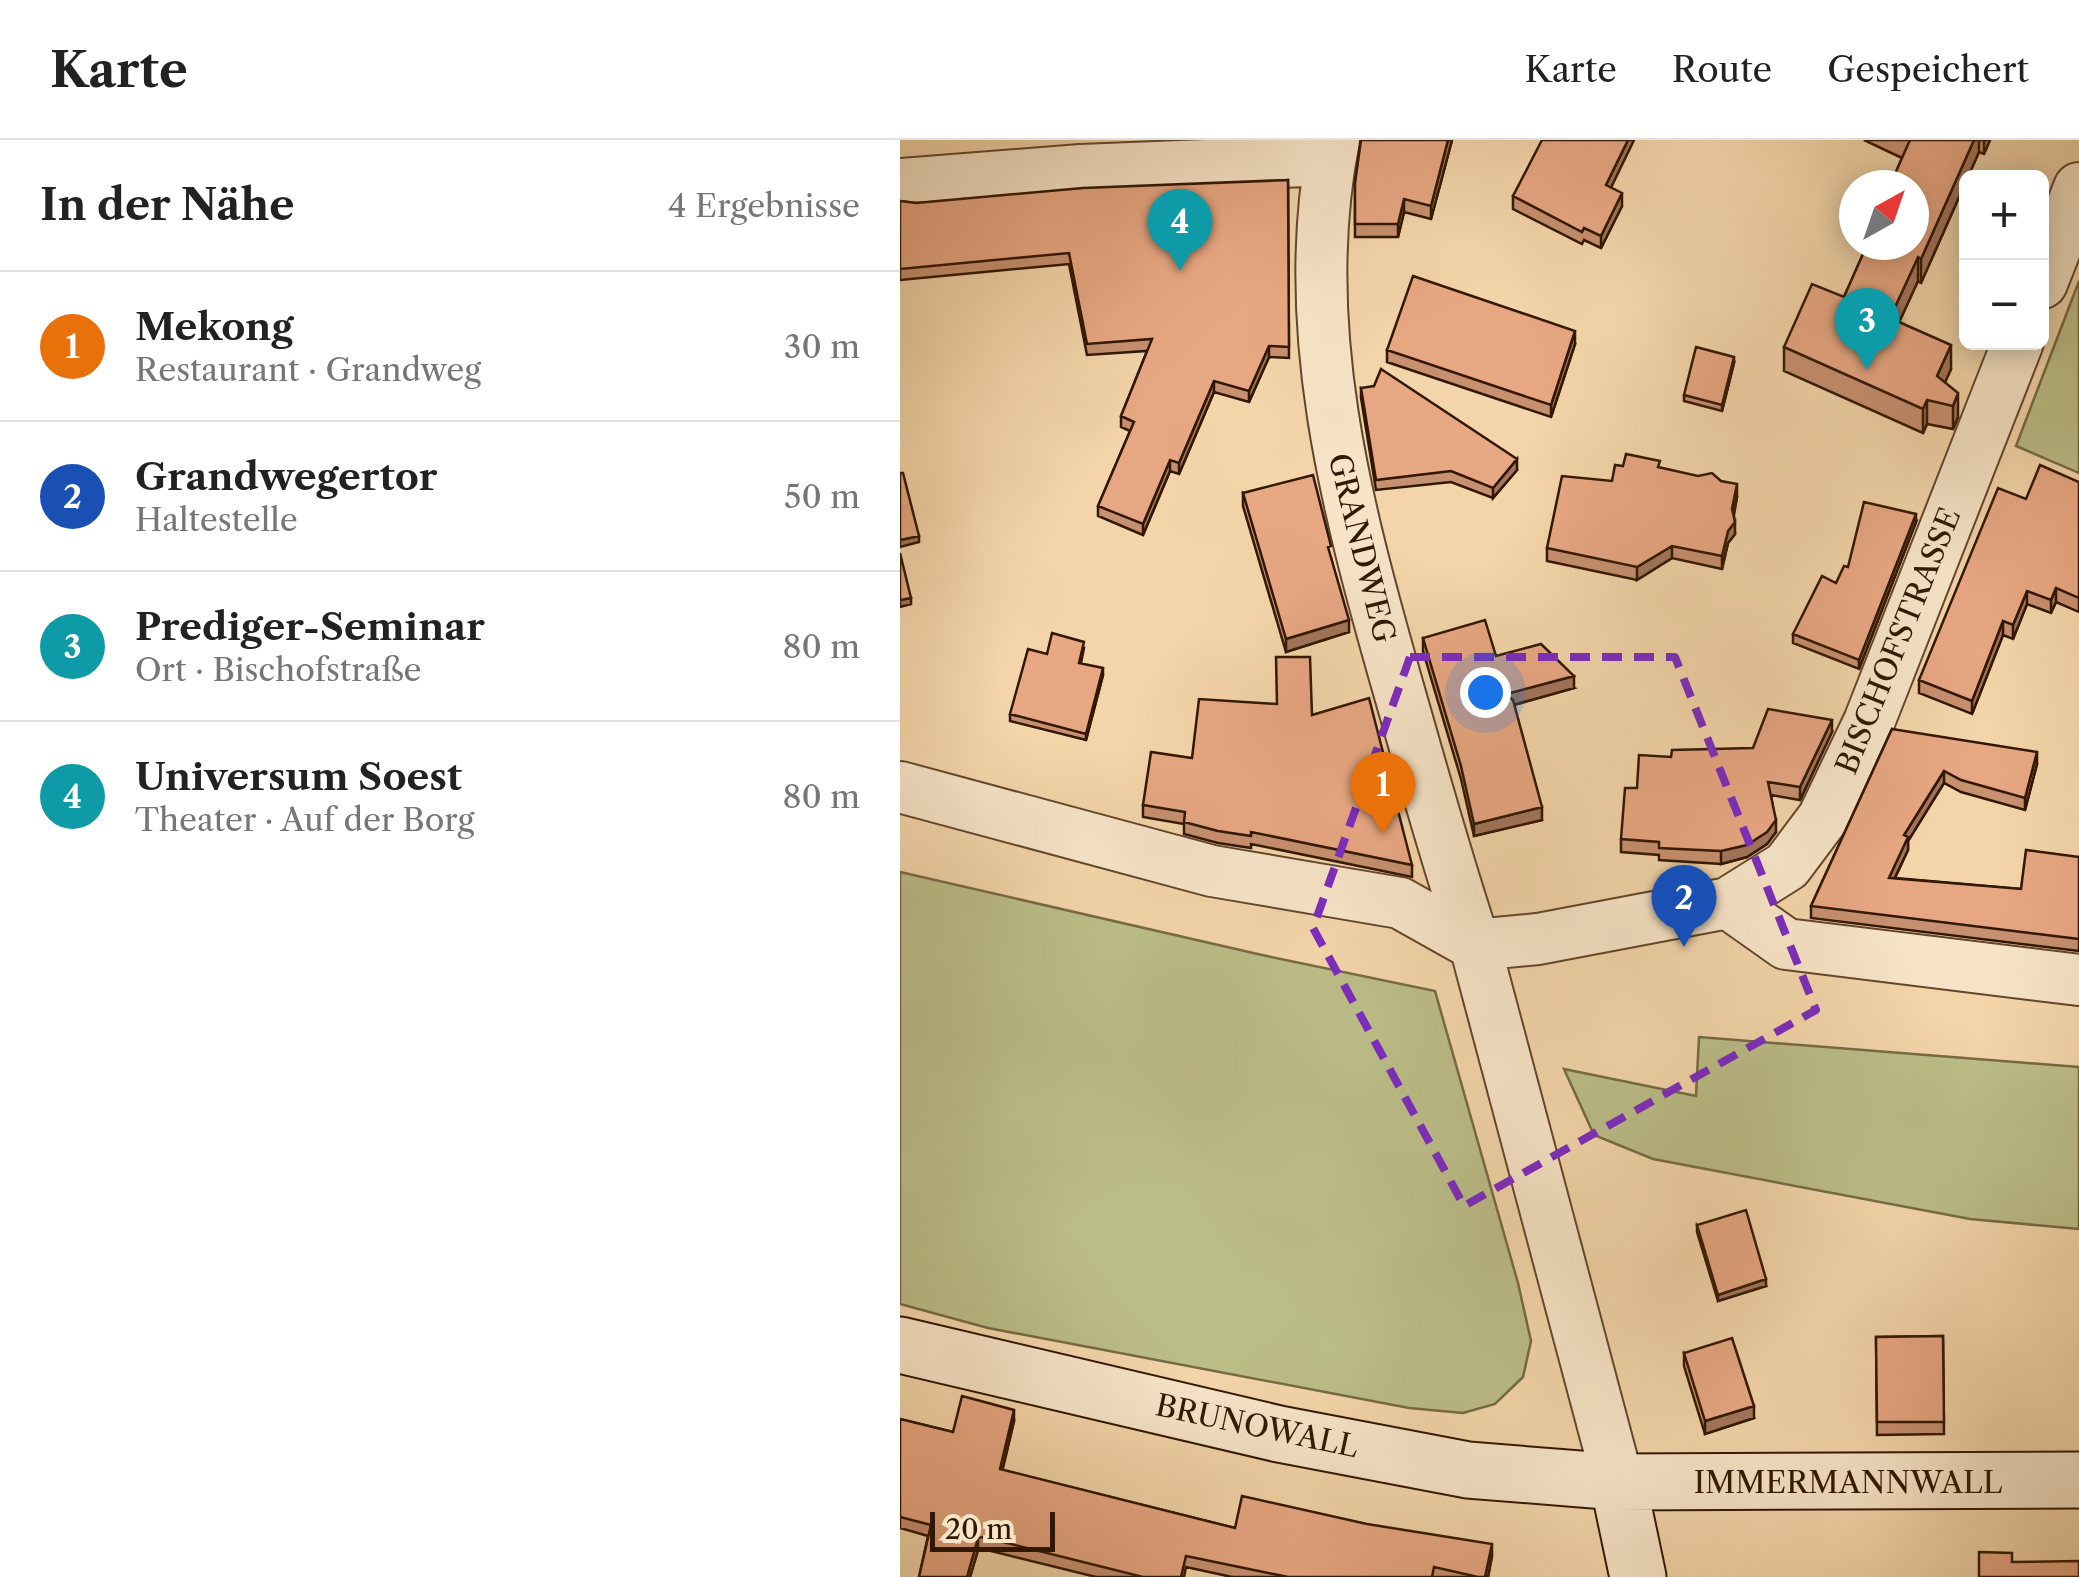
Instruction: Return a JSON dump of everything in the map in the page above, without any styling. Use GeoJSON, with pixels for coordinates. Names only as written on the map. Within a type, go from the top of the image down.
{"type":"FeatureCollection","features":[{"type":"Feature","properties":{"kind":"street"},"geometry":{"type":"LineString","coordinates":[[900,184],[1048,156],[1332,150]]}},
{"type":"Feature","properties":{"kind":"street","name":"GRANDWEG"},"geometry":{"type":"LineString","coordinates":[[1332,150],[1321,266],[1332,428],[1369,588],[1475,945],[1618,1482]]}},
{"type":"Feature","properties":{"kind":"street"},"geometry":{"type":"LineString","coordinates":[[2049,265],[2079,188]]}},
{"type":"Feature","properties":{"kind":"street","name":"BISCHOFSTRASSE"},"geometry":{"type":"LineString","coordinates":[[1728,903],[1788,866],[1823,818],[1869,722],[2015,350]]}},
{"type":"Feature","properties":{"kind":"street"},"geometry":{"type":"LineString","coordinates":[[900,787],[1212,871],[1400,903],[1475,945],[1538,939],[1728,903],[1786,944],[2079,980]]}},
{"type":"Feature","properties":{"kind":"street","name":"BRUNOWALL"},"geometry":{"type":"LineString","coordinates":[[900,1344],[1279,1434],[1468,1470],[1618,1482]]}},
{"type":"Feature","properties":{"kind":"street","name":"IMMERMANNWALL"},"geometry":{"type":"LineString","coordinates":[[1618,1482],[2079,1480]]}},
{"type":"Feature","properties":{"kind":"street"},"geometry":{"type":"LineString","coordinates":[[1618,1482],[1638,1577]]}},
{"type":"Feature","properties":{"kind":"highlighted area"},"geometry":{"type":"Polygon","coordinates":[[[1410,657],[1675,657],[1816,1010],[1464,1206],[1313,928],[1410,657]]]}},
{"type":"Feature","properties":{"kind":"green space"},"geometry":{"type":"Polygon","coordinates":[[[2079,281],[2079,473],[2016,446],[2079,281]]]}},
{"type":"Feature","properties":{"kind":"green space"},"geometry":{"type":"Polygon","coordinates":[[[900,872],[1435,991],[1518,1283],[1531,1341],[1523,1377],[1495,1404],[1463,1413],[1409,1408],[988,1328],[900,1304],[900,872]]]}},
{"type":"Feature","properties":{"kind":"green space"},"geometry":{"type":"Polygon","coordinates":[[[1699,1037],[2079,1067],[2079,1229],[1970,1219],[1653,1159],[1594,1135],[1564,1069],[1696,1096],[1699,1037]]]}},
{"type":"Feature","properties":{"kind":"building"},"geometry":{"type":"Polygon","coordinates":[[[1361,140],[1448,140],[1431,206],[1404,199],[1398,224],[1355,224],[1361,140]]]}},
{"type":"Feature","properties":{"kind":"building"},"geometry":{"type":"Polygon","coordinates":[[[1542,140],[1628,140],[1606,185],[1622,193],[1601,236],[1584,228],[1582,232],[1513,196],[1542,140]]]}},
{"type":"Feature","properties":{"kind":"building"},"geometry":{"type":"Polygon","coordinates":[[[1910,140],[1974,140],[1929,241],[1929,170],[1897,170],[1910,140]]]}},
{"type":"Feature","properties":{"kind":"building"},"geometry":{"type":"Polygon","coordinates":[[[1288,180],[1289,347],[1269,346],[1249,391],[1214,381],[1179,463],[1170,460],[1143,524],[1098,506],[1134,422],[1121,416],[1152,339],[1087,344],[1069,253],[900,269],[900,201],[916,203],[1083,188],[1288,180]]]}},
{"type":"Feature","properties":{"kind":"building"},"geometry":{"type":"Polygon","coordinates":[[[1860,260],[1917,260],[1890,318],[1951,345],[1937,376],[1958,393],[1953,406],[1927,400],[1923,409],[1784,347],[1812,284],[1844,297],[1860,260]]]}},
{"type":"Feature","properties":{"kind":"building"},"geometry":{"type":"Polygon","coordinates":[[[1413,276],[1575,331],[1551,405],[1387,350],[1413,276]]]}},
{"type":"Feature","properties":{"kind":"building"},"geometry":{"type":"Polygon","coordinates":[[[1696,347],[1734,357],[1722,405],[1684,395],[1696,347]]]}},
{"type":"Feature","properties":{"kind":"building"},"geometry":{"type":"Polygon","coordinates":[[[1381,369],[1517,459],[1493,488],[1451,471],[1376,480],[1361,388],[1374,386],[1381,369]]]}},
{"type":"Feature","properties":{"kind":"building"},"geometry":{"type":"Polygon","coordinates":[[[1626,454],[1660,461],[1658,467],[1698,476],[1712,473],[1721,481],[1737,484],[1732,509],[1735,522],[1728,531],[1722,556],[1672,546],[1637,567],[1547,548],[1562,476],[1612,481],[1615,465],[1623,466],[1626,454]]]}},
{"type":"Feature","properties":{"kind":"building"},"geometry":{"type":"Polygon","coordinates":[[[2040,465],[2079,482],[2079,598],[2056,588],[2051,600],[2027,591],[2013,625],[2003,621],[1972,701],[1919,680],[1998,488],[2026,499],[2040,465]]]}},
{"type":"Feature","properties":{"kind":"building"},"geometry":{"type":"Polygon","coordinates":[[[900,473],[919,536],[900,540],[900,473]]]}},
{"type":"Feature","properties":{"kind":"building"},"geometry":{"type":"Polygon","coordinates":[[[1313,475],[1349,620],[1286,639],[1243,493],[1313,475]]]}},
{"type":"Feature","properties":{"kind":"building"},"geometry":{"type":"Polygon","coordinates":[[[1864,502],[1916,514],[1859,660],[1793,634],[1822,576],[1836,583],[1844,566],[1848,567],[1864,502]]]}},
{"type":"Feature","properties":{"kind":"building"},"geometry":{"type":"Polygon","coordinates":[[[900,553],[911,598],[900,600],[900,553]]]}},
{"type":"Feature","properties":{"kind":"building"},"geometry":{"type":"Polygon","coordinates":[[[1485,620],[1496,656],[1541,644],[1574,676],[1506,694],[1513,700],[1542,807],[1474,824],[1423,638],[1485,620]]]}},
{"type":"Feature","properties":{"kind":"building"},"geometry":{"type":"Polygon","coordinates":[[[1052,633],[1084,642],[1079,663],[1103,668],[1086,734],[1010,714],[1028,649],[1047,654],[1052,633]]]}},
{"type":"Feature","properties":{"kind":"building"},"geometry":{"type":"Polygon","coordinates":[[[1276,657],[1310,657],[1312,715],[1369,698],[1412,865],[1251,832],[1251,836],[1218,831],[1184,822],[1185,812],[1143,805],[1151,752],[1192,758],[1199,699],[1277,704],[1276,657]]]}},
{"type":"Feature","properties":{"kind":"building"},"geometry":{"type":"Polygon","coordinates":[[[1768,709],[1832,720],[1800,787],[1768,782],[1776,820],[1767,832],[1747,845],[1721,851],[1659,848],[1659,842],[1621,839],[1625,788],[1637,788],[1639,755],[1671,757],[1672,750],[1753,748],[1768,709]]]}},
{"type":"Feature","properties":{"kind":"building"},"geometry":{"type":"Polygon","coordinates":[[[1892,729],[2037,752],[2025,798],[1961,780],[1944,771],[1904,835],[1908,837],[1889,878],[2021,889],[2026,850],[2079,857],[2079,939],[1811,906],[1892,729]]]}},
{"type":"Feature","properties":{"kind":"building"},"geometry":{"type":"Polygon","coordinates":[[[1746,1210],[1766,1279],[1718,1295],[1697,1225],[1746,1210]]]}},
{"type":"Feature","properties":{"kind":"building"},"geometry":{"type":"Polygon","coordinates":[[[1943,1336],[1944,1422],[1877,1422],[1876,1337],[1943,1336]]]}},
{"type":"Feature","properties":{"kind":"building"},"geometry":{"type":"Polygon","coordinates":[[[1732,1338],[1754,1406],[1705,1421],[1684,1353],[1732,1338]]]}},
{"type":"Feature","properties":{"kind":"building"},"geometry":{"type":"Polygon","coordinates":[[[962,1396],[1014,1410],[1000,1469],[1235,1528],[1242,1496],[1367,1524],[1492,1544],[1485,1577],[1434,1567],[1432,1577],[1288,1577],[1186,1556],[1181,1577],[1143,1577],[983,1537],[978,1538],[967,1577],[919,1577],[931,1525],[900,1517],[900,1419],[953,1432],[962,1396]]]}},
{"type":"Feature","properties":{"kind":"building"},"geometry":{"type":"Polygon","coordinates":[[[1979,1552],[2012,1553],[2012,1562],[2079,1561],[2079,1577],[1979,1577],[1979,1552]]]}},
{"type":"Feature","properties":{"kind":"place","name":"Universum Soest"},"geometry":{"type":"Point","coordinates":[1180,271]}},
{"type":"Feature","properties":{"kind":"place","name":"Prediger-Seminar"},"geometry":{"type":"Point","coordinates":[1867,370]}},
{"type":"Feature","properties":{"kind":"place","name":"Mekong"},"geometry":{"type":"Point","coordinates":[1383,834]}},
{"type":"Feature","properties":{"kind":"place","name":"Grandwegertor"},"geometry":{"type":"Point","coordinates":[1684,947]}}]}
